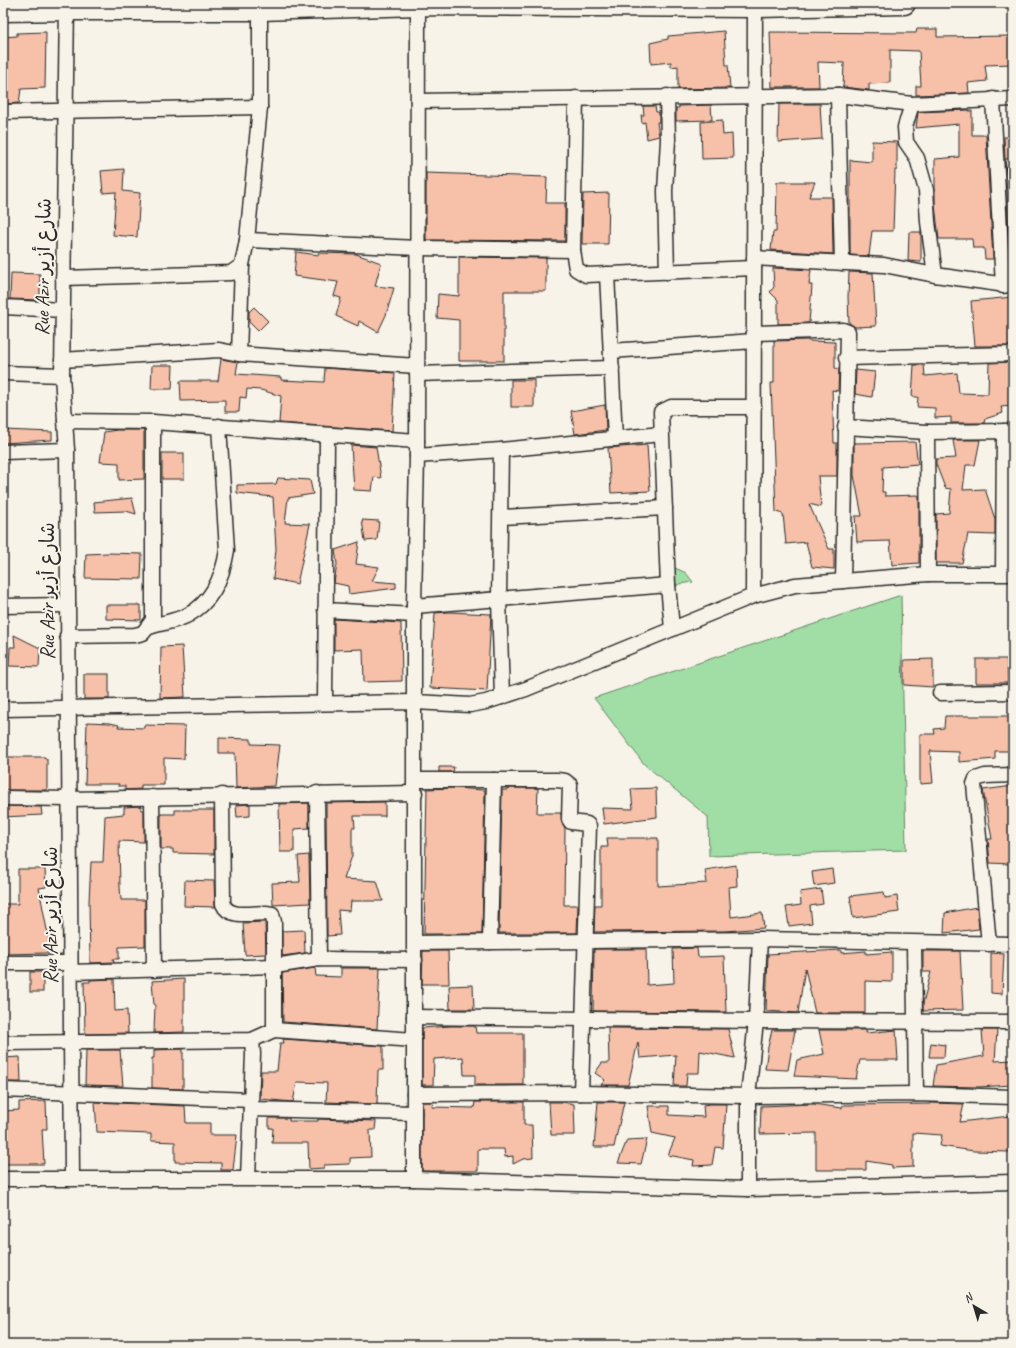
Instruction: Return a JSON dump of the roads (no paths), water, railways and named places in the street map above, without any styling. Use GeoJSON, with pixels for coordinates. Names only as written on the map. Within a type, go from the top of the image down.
{"type":"FeatureCollection","features":[{"type":"Feature","properties":{"kind":"main road"},"geometry":{"type":"LineString","coordinates":[[3,10],[67,6],[260,9],[418,4],[904,3]]}},
{"type":"Feature","properties":{"kind":"street"},"geometry":{"type":"LineString","coordinates":[[414,1179],[414,611],[417,456],[418,4]]}},
{"type":"Feature","properties":{"kind":"street"},"geometry":{"type":"LineString","coordinates":[[753,596],[755,4]]}},
{"type":"Feature","properties":{"kind":"street","name":"Rue Azir شارع أزير"},"geometry":{"type":"LineString","coordinates":[[67,6],[62,375],[67,450],[67,636],[69,708],[72,1178]]}},
{"type":"Feature","properties":{"kind":"street"},"geometry":{"type":"LineString","coordinates":[[239,354],[242,265],[247,240],[260,107],[260,9]]}},
{"type":"Feature","properties":{"kind":"street"},"geometry":{"type":"LineString","coordinates":[[418,101],[754,95],[838,95],[912,104],[1013,99]]}},
{"type":"Feature","properties":{"kind":"street"},"geometry":{"type":"LineString","coordinates":[[838,95],[842,263]]}},
{"type":"Feature","properties":{"kind":"street"},"geometry":{"type":"LineString","coordinates":[[667,96],[668,140],[665,190],[667,272]]}},
{"type":"Feature","properties":{"kind":"street"},"geometry":{"type":"LineString","coordinates":[[576,98],[573,250],[576,269],[586,275],[667,272],[754,263],[842,263],[884,265],[935,275],[1008,286],[993,99]]}},
{"type":"Feature","properties":{"kind":"street"},"geometry":{"type":"LineString","coordinates":[[912,104],[905,127],[906,142],[917,158],[926,190],[928,222],[935,275]]}},
{"type":"Feature","properties":{"kind":"street"},"geometry":{"type":"LineString","coordinates":[[3,112],[260,107]]}},
{"type":"Feature","properties":{"kind":"street"},"geometry":{"type":"LineString","coordinates":[[247,240],[418,248],[573,250]]}},
{"type":"Feature","properties":{"kind":"street"},"geometry":{"type":"LineString","coordinates":[[63,278],[231,273],[242,265]]}},
{"type":"Feature","properties":{"kind":"street"},"geometry":{"type":"LineString","coordinates":[[607,274],[615,439]]}},
{"type":"Feature","properties":{"kind":"street"},"geometry":{"type":"LineString","coordinates":[[3,307],[62,310]]}},
{"type":"Feature","properties":{"kind":"street"},"geometry":{"type":"LineString","coordinates":[[611,351],[754,337],[843,330],[848,332],[849,338],[846,358],[843,581]]}},
{"type":"Feature","properties":{"kind":"street"},"geometry":{"type":"LineString","coordinates":[[62,360],[219,350],[239,354],[417,370],[612,368]]}},
{"type":"Feature","properties":{"kind":"street"},"geometry":{"type":"LineString","coordinates":[[846,358],[1013,354]]}},
{"type":"Feature","properties":{"kind":"street"},"geometry":{"type":"LineString","coordinates":[[3,373],[62,375]]}},
{"type":"Feature","properties":{"kind":"street"},"geometry":{"type":"LineString","coordinates":[[672,629],[668,584],[661,412],[671,407],[754,407]]}},
{"type":"Feature","properties":{"kind":"street"},"geometry":{"type":"LineString","coordinates":[[65,420],[153,422],[219,426],[327,436],[350,435],[417,441]]}},
{"type":"Feature","properties":{"kind":"street"},"geometry":{"type":"LineString","coordinates":[[67,636],[135,634],[143,632],[149,627],[153,620],[153,422]]}},
{"type":"Feature","properties":{"kind":"street"},"geometry":{"type":"LineString","coordinates":[[149,627],[188,615],[205,602],[224,570],[227,550],[219,426]]}},
{"type":"Feature","properties":{"kind":"street"},"geometry":{"type":"LineString","coordinates":[[3,709],[415,702],[470,705],[526,689],[753,596],[795,585],[928,574],[1008,574],[1008,431],[927,432],[845,427]]}},
{"type":"Feature","properties":{"kind":"street"},"geometry":{"type":"LineString","coordinates":[[927,432],[928,574]]}},
{"type":"Feature","properties":{"kind":"street"},"geometry":{"type":"LineString","coordinates":[[417,456],[501,450],[661,434]]}},
{"type":"Feature","properties":{"kind":"street"},"geometry":{"type":"LineString","coordinates":[[325,703],[327,436]]}},
{"type":"Feature","properties":{"kind":"street"},"geometry":{"type":"LineString","coordinates":[[3,452],[67,450]]}},
{"type":"Feature","properties":{"kind":"street"},"geometry":{"type":"LineString","coordinates":[[501,450],[499,599],[502,697]]}},
{"type":"Feature","properties":{"kind":"street"},"geometry":{"type":"LineString","coordinates":[[501,517],[665,508]]}},
{"type":"Feature","properties":{"kind":"street"},"geometry":{"type":"LineString","coordinates":[[325,610],[414,611],[499,599],[668,584]]}},
{"type":"Feature","properties":{"kind":"street"},"geometry":{"type":"LineString","coordinates":[[3,606],[68,605]]}},
{"type":"Feature","properties":{"kind":"street"},"geometry":{"type":"LineString","coordinates":[[940,693],[1013,692]]}},
{"type":"Feature","properties":{"kind":"street"},"geometry":{"type":"LineString","coordinates":[[989,944],[974,784],[976,779],[985,776],[1013,775]]}},
{"type":"Feature","properties":{"kind":"street"},"geometry":{"type":"LineString","coordinates":[[490,942],[494,780]]}},
{"type":"Feature","properties":{"kind":"street"},"geometry":{"type":"LineString","coordinates":[[3,798],[69,799],[317,793],[494,780],[565,781],[570,785],[568,818],[574,823],[587,824],[589,826],[581,1093]]}},
{"type":"Feature","properties":{"kind":"street"},"geometry":{"type":"LineString","coordinates":[[317,793],[319,959]]}},
{"type":"Feature","properties":{"kind":"street"},"geometry":{"type":"LineString","coordinates":[[222,795],[223,904],[226,910],[230,913],[272,914],[274,922],[274,1030]]}},
{"type":"Feature","properties":{"kind":"street"},"geometry":{"type":"LineString","coordinates":[[152,797],[154,970]]}},
{"type":"Feature","properties":{"kind":"street"},"geometry":{"type":"LineString","coordinates":[[415,943],[760,939],[1013,944]]}},
{"type":"Feature","properties":{"kind":"street"},"geometry":{"type":"LineString","coordinates":[[748,1189],[748,1096],[756,1021],[760,939]]}},
{"type":"Feature","properties":{"kind":"street"},"geometry":{"type":"LineString","coordinates":[[914,943],[916,1094]]}},
{"type":"Feature","properties":{"kind":"street"},"geometry":{"type":"LineString","coordinates":[[3,963],[70,968],[154,970],[275,966],[319,959],[415,960]]}},
{"type":"Feature","properties":{"kind":"street"},"geometry":{"type":"LineString","coordinates":[[414,1017],[1013,1022]]}},
{"type":"Feature","properties":{"kind":"street"},"geometry":{"type":"LineString","coordinates":[[3,1043],[252,1040],[274,1030],[414,1040]]}},
{"type":"Feature","properties":{"kind":"street"},"geometry":{"type":"LineString","coordinates":[[248,1178],[253,1054],[252,1040]]}},
{"type":"Feature","properties":{"kind":"street"},"geometry":{"type":"LineString","coordinates":[[3,1090],[414,1113]]}},
{"type":"Feature","properties":{"kind":"street"},"geometry":{"type":"LineString","coordinates":[[414,1094],[581,1093],[748,1096],[916,1094],[1013,1097]]}},
{"type":"Feature","properties":{"kind":"street"},"geometry":{"type":"LineString","coordinates":[[3,1179],[414,1179],[748,1189],[1013,1182]]}}]}
